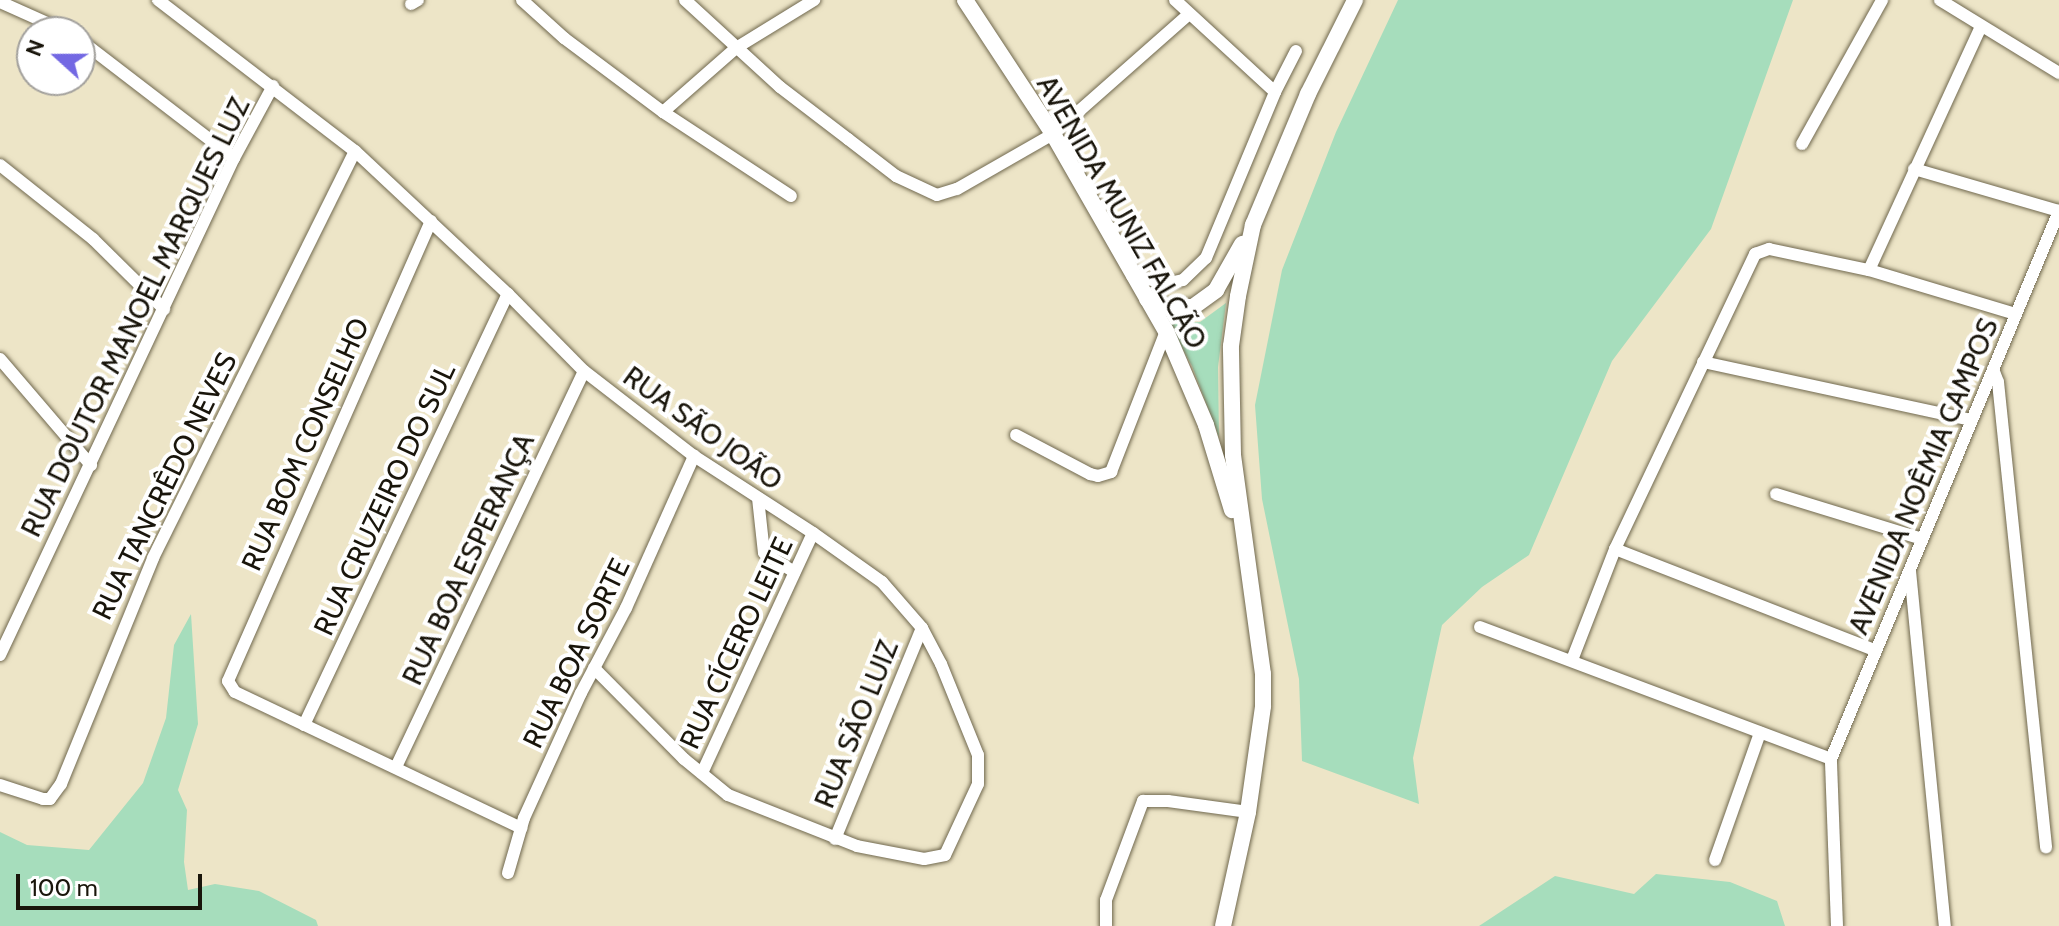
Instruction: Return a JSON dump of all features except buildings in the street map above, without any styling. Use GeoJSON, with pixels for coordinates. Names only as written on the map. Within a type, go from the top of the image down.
{"type":"FeatureCollection","features":[{"type":"Feature","properties":{"kind":"main road","name":"AVENIDA MUNIZ FALCÃO"},"geometry":{"type":"LineString","coordinates":[[965,0],[1053,134],[1166,331],[1206,425],[1245,551]]}},
{"type":"Feature","properties":{"kind":"main road"},"geometry":{"type":"LineString","coordinates":[[1147,299],[1181,308],[1205,300],[1216,290],[1253,225],[1309,93],[1355,0]]}},
{"type":"Feature","properties":{"kind":"main road"},"geometry":{"type":"LineString","coordinates":[[1223,926],[1259,751],[1263,690],[1233,455],[1231,346],[1253,225]]}},
{"type":"Feature","properties":{"kind":"street","name":"RUA SÃO JOÃO"},"geometry":{"type":"LineString","coordinates":[[158,0],[355,151],[508,294],[584,371],[694,456],[882,582],[922,628],[941,664],[980,763],[974,792],[945,855],[937,859],[901,857],[835,839]]}},
{"type":"Feature","properties":{"kind":"street"},"geometry":{"type":"LineString","coordinates":[[522,0],[564,38],[663,112],[791,196]]}},
{"type":"Feature","properties":{"kind":"street"},"geometry":{"type":"LineString","coordinates":[[685,0],[736,48],[896,176],[929,193],[948,194],[1053,134],[1189,14]]}},
{"type":"Feature","properties":{"kind":"street"},"geometry":{"type":"LineString","coordinates":[[663,112],[736,48],[814,0]]}},
{"type":"Feature","properties":{"kind":"street"},"geometry":{"type":"LineString","coordinates":[[1175,0],[1275,92]]}},
{"type":"Feature","properties":{"kind":"street"},"geometry":{"type":"LineString","coordinates":[[1802,144],[1882,0]]}},
{"type":"Feature","properties":{"kind":"street"},"geometry":{"type":"LineString","coordinates":[[1940,0],[2059,73]]}},
{"type":"Feature","properties":{"kind":"street"},"geometry":{"type":"LineString","coordinates":[[0,2],[31,16]]}},
{"type":"Feature","properties":{"kind":"street"},"geometry":{"type":"LineString","coordinates":[[1869,270],[1981,26]]}},
{"type":"Feature","properties":{"kind":"street"},"geometry":{"type":"LineString","coordinates":[[1132,276],[1169,283],[1183,280],[1206,258],[1275,92],[1296,51]]}},
{"type":"Feature","properties":{"kind":"street"},"geometry":{"type":"LineString","coordinates":[[96,52],[234,158]]}},
{"type":"Feature","properties":{"kind":"street","name":"RUA DOUTOR MANOEL MARQUES LUZ"},"geometry":{"type":"LineString","coordinates":[[0,655],[234,158],[273,86]]}},
{"type":"Feature","properties":{"kind":"street","name":"RUA TANCRÊDO NEVES"},"geometry":{"type":"LineString","coordinates":[[0,785],[50,799],[61,784],[153,558],[355,151]]}},
{"type":"Feature","properties":{"kind":"street"},"geometry":{"type":"LineString","coordinates":[[0,165],[93,239],[164,309]]}},
{"type":"Feature","properties":{"kind":"street"},"geometry":{"type":"LineString","coordinates":[[1914,169],[2059,211]]}},
{"type":"Feature","properties":{"kind":"street","name":"AVENIDA NOÊMIA CAMPOS"},"geometry":{"type":"LineString","coordinates":[[1831,759],[2059,211]]}},
{"type":"Feature","properties":{"kind":"street","name":"RUA BOM CONSELHO"},"geometry":{"type":"LineString","coordinates":[[304,725],[230,688],[230,673],[431,221]]}},
{"type":"Feature","properties":{"kind":"street"},"geometry":{"type":"LineString","coordinates":[[1572,660],[1615,549],[1755,254],[1762,250],[1869,270],[2016,314]]}},
{"type":"Feature","properties":{"kind":"street","name":"RUA CRUZEIRO DO SUL"},"geometry":{"type":"LineString","coordinates":[[304,725],[508,294]]}},
{"type":"Feature","properties":{"kind":"street"},"geometry":{"type":"LineString","coordinates":[[1016,435],[1090,474],[1098,476],[1111,472],[1166,331]]}},
{"type":"Feature","properties":{"kind":"street"},"geometry":{"type":"LineString","coordinates":[[0,359],[91,465]]}},
{"type":"Feature","properties":{"kind":"street"},"geometry":{"type":"LineString","coordinates":[[1703,362],[1972,420]]}},
{"type":"Feature","properties":{"kind":"street"},"geometry":{"type":"LineString","coordinates":[[1993,369],[1998,382],[2046,848]]}},
{"type":"Feature","properties":{"kind":"street","name":"RUA BOA ESPERANÇA"},"geometry":{"type":"LineString","coordinates":[[396,767],[584,371]]}},
{"type":"Feature","properties":{"kind":"street","name":"RUA BOA SORTE"},"geometry":{"type":"LineString","coordinates":[[508,873],[521,828],[594,668],[626,608],[694,456]]}},
{"type":"Feature","properties":{"kind":"street"},"geometry":{"type":"LineString","coordinates":[[1776,494],[1922,539]]}},
{"type":"Feature","properties":{"kind":"street"},"geometry":{"type":"LineString","coordinates":[[758,498],[764,553],[795,572]]}},
{"type":"Feature","properties":{"kind":"street","name":"RUA CÍCERO LEITE"},"geometry":{"type":"LineString","coordinates":[[702,773],[813,533]]}},
{"type":"Feature","properties":{"kind":"street"},"geometry":{"type":"LineString","coordinates":[[1615,549],[1876,651]]}},
{"type":"Feature","properties":{"kind":"street"},"geometry":{"type":"LineString","coordinates":[[1910,568],[1945,926]]}},
{"type":"Feature","properties":{"kind":"street"},"geometry":{"type":"LineString","coordinates":[[1888,622],[1913,622]]}},
{"type":"Feature","properties":{"kind":"street"},"geometry":{"type":"LineString","coordinates":[[1480,627],[1831,759],[1837,926]]}},
{"type":"Feature","properties":{"kind":"street","name":"RUA SÃO LUIZ"},"geometry":{"type":"LineString","coordinates":[[835,839],[922,628]]}},
{"type":"Feature","properties":{"kind":"street"},"geometry":{"type":"LineString","coordinates":[[594,668],[728,795],[835,839]]}},
{"type":"Feature","properties":{"kind":"street"},"geometry":{"type":"LineString","coordinates":[[304,725],[521,828]]}},
{"type":"Feature","properties":{"kind":"street"},"geometry":{"type":"LineString","coordinates":[[1715,860],[1760,733]]}},
{"type":"Feature","properties":{"kind":"street"},"geometry":{"type":"LineString","coordinates":[[1106,926],[1106,900],[1143,801],[1168,801],[1248,812]]}},
{"type":"Feature","properties":{"kind":"green space"},"geometry":{"type":"Polygon","coordinates":[[[1398,0],[1793,0],[1711,229],[1612,361],[1529,555],[1482,587],[1442,625],[1413,758],[1419,804],[1302,761],[1299,679],[1262,499],[1255,405],[1282,270],[1336,132],[1398,0]]]}},
{"type":"Feature","properties":{"kind":"green space"},"geometry":{"type":"Polygon","coordinates":[[[1226,303],[1218,367],[1219,437],[1192,366],[1169,324],[1200,322],[1226,303]]]}},
{"type":"Feature","properties":{"kind":"green space"},"geometry":{"type":"Polygon","coordinates":[[[191,614],[198,724],[178,790],[187,810],[184,862],[188,890],[215,884],[259,891],[316,920],[318,926],[0,926],[0,832],[27,845],[89,850],[143,783],[166,718],[174,645],[191,614]]]}},
{"type":"Feature","properties":{"kind":"green space"},"geometry":{"type":"Polygon","coordinates":[[[1656,874],[1730,882],[1777,901],[1785,926],[1479,926],[1555,876],[1634,894],[1656,874]]]}}]}
